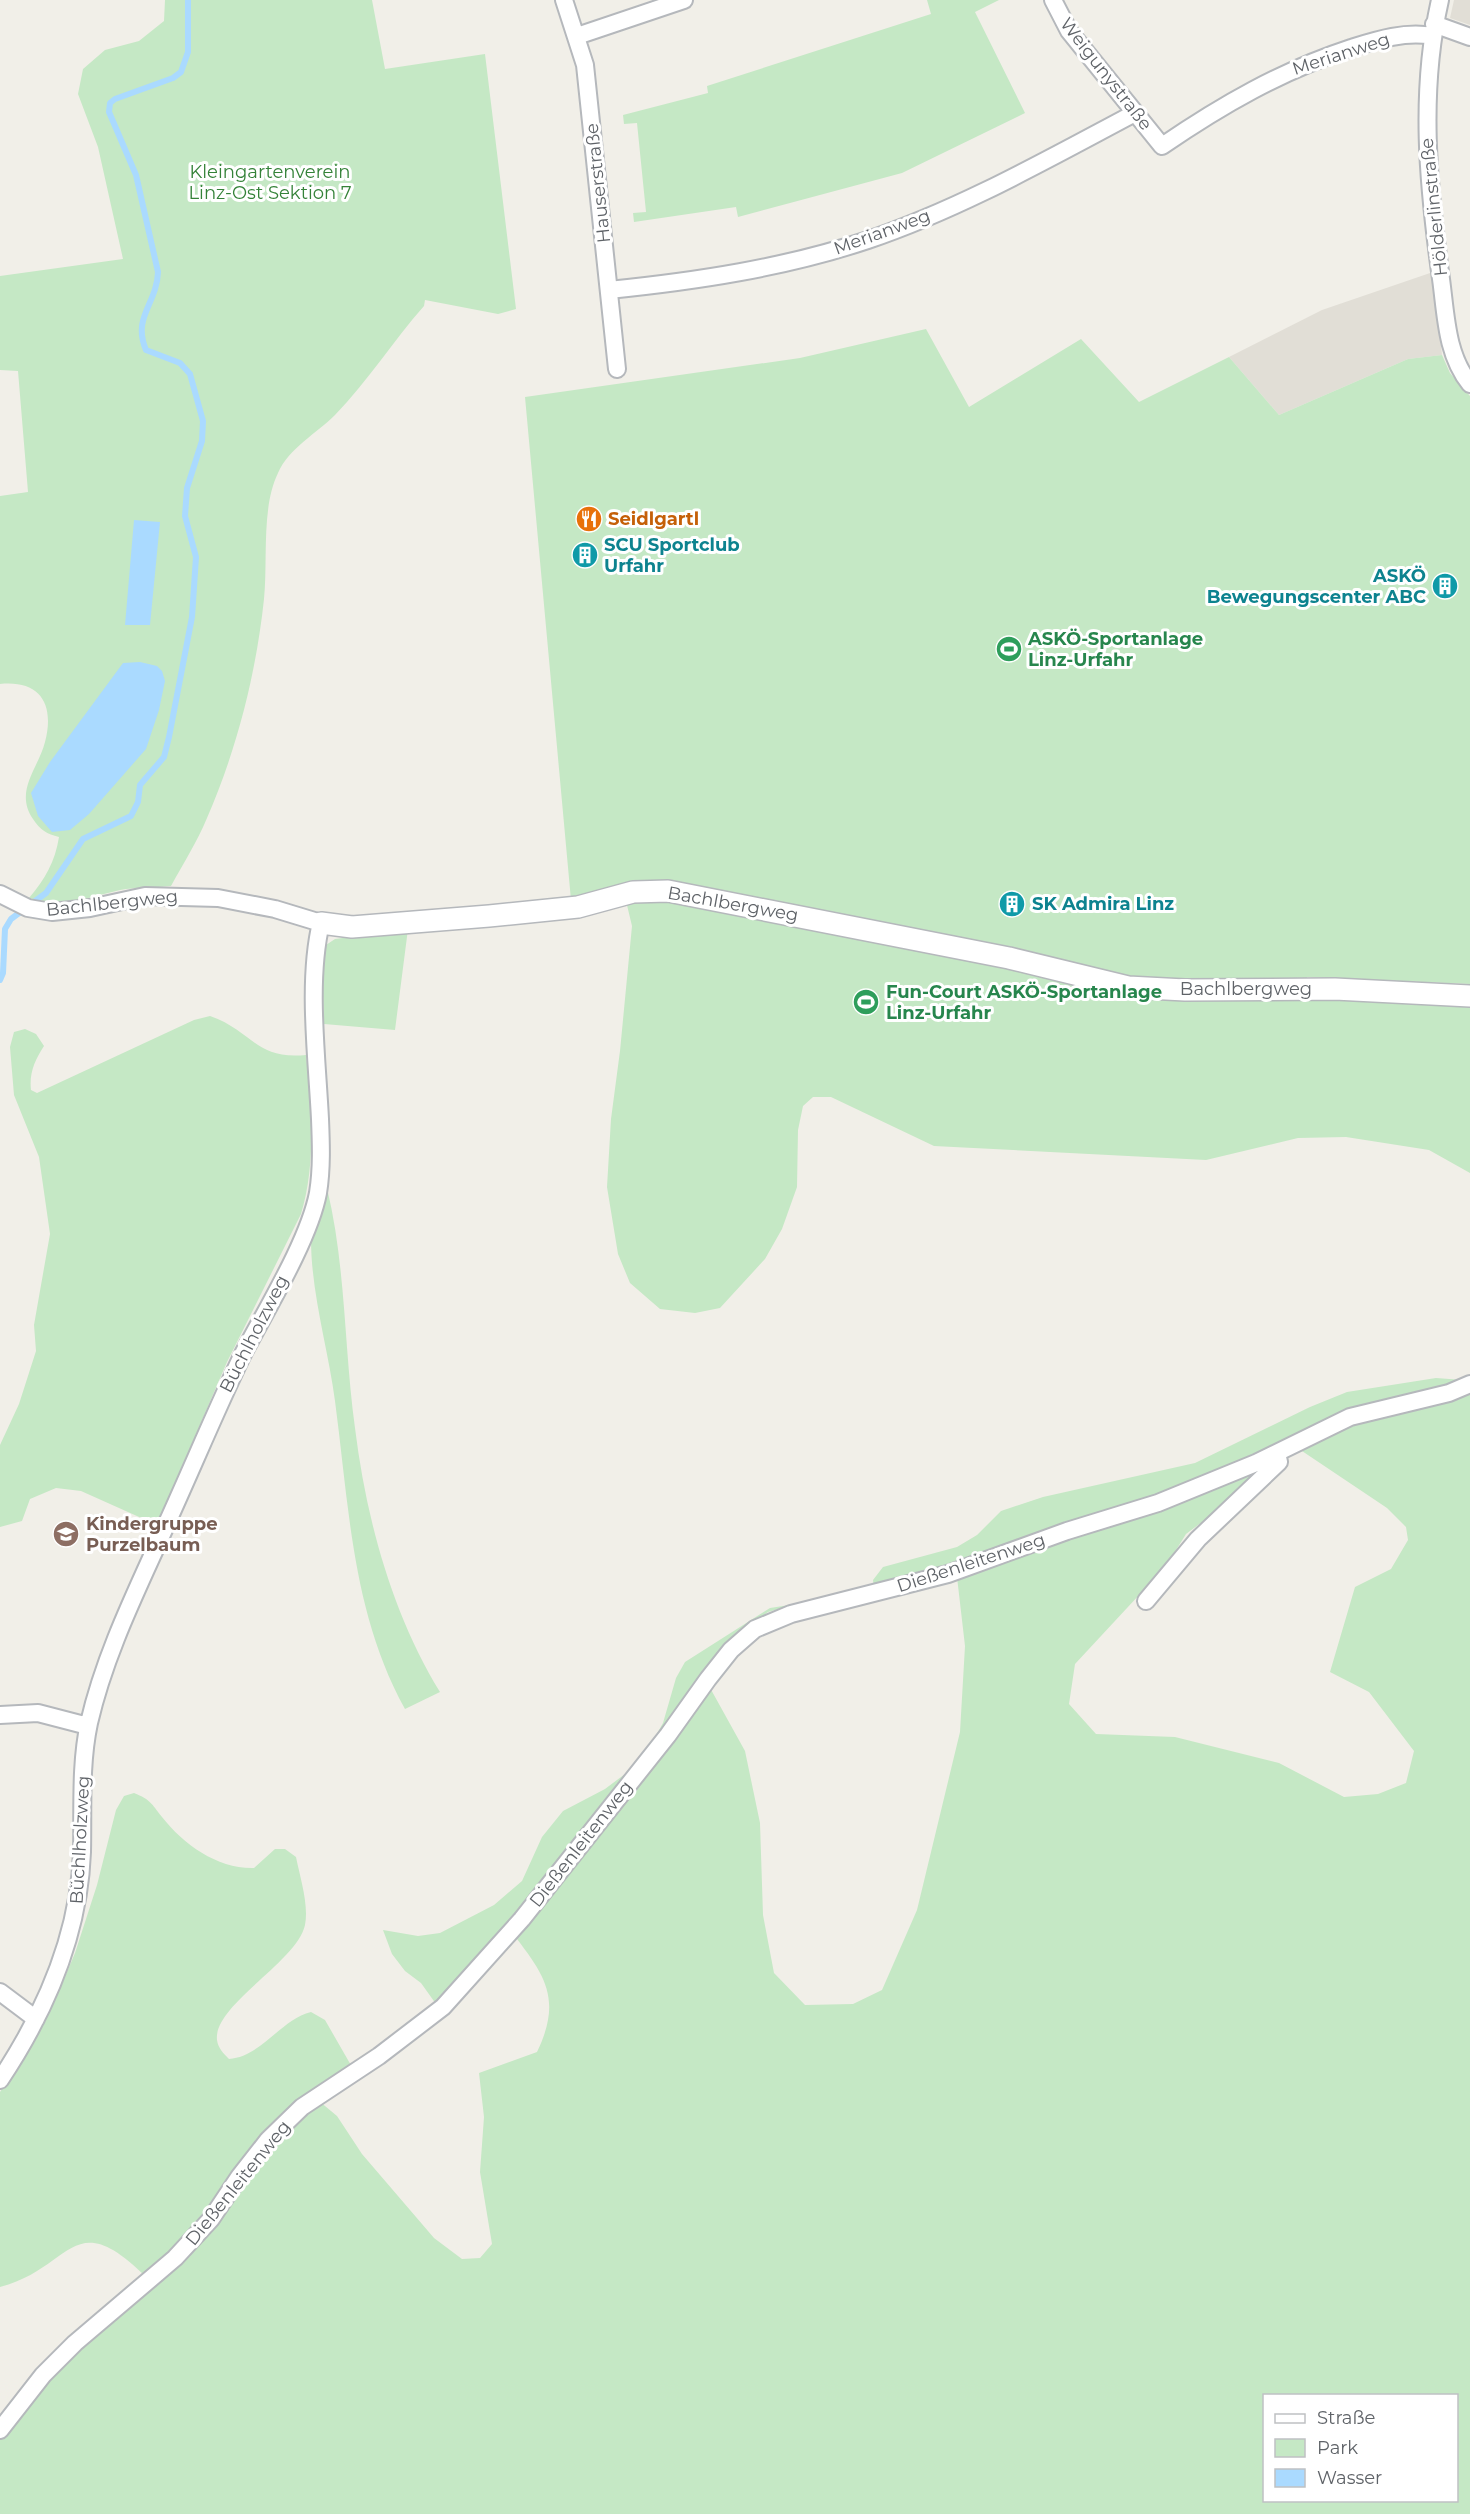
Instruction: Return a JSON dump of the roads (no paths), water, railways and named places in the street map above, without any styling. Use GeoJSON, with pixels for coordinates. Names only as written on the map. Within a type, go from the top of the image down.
{"type":"FeatureCollection","features":[{"type":"Feature","properties":{"kind":"street","name":"Hauserstraße"},"geometry":{"type":"LineString","coordinates":[[564,0],[585,65],[617,369]]}},
{"type":"Feature","properties":{"kind":"street"},"geometry":{"type":"LineString","coordinates":[[577,36],[684,0]]}},
{"type":"Feature","properties":{"kind":"street","name":"Weigunystraße"},"geometry":{"type":"LineString","coordinates":[[1053,0],[1070,31],[1162,146]]}},
{"type":"Feature","properties":{"kind":"street","name":"Hölderlinstraße"},"geometry":{"type":"LineString","coordinates":[[1440,0],[1433,30],[1426,108],[1430,196],[1449,339],[1461,372],[1470,384]]}},
{"type":"Feature","properties":{"kind":"street"},"geometry":{"type":"LineString","coordinates":[[1433,30],[1470,37]]}},
{"type":"Feature","properties":{"kind":"street","name":"Merianweg"},"geometry":{"type":"LineString","coordinates":[[1162,146],[1254,88],[1292,69],[1364,44],[1433,30]]}},
{"type":"Feature","properties":{"kind":"street","name":"Merianweg"},"geometry":{"type":"LineString","coordinates":[[609,291],[740,273],[868,240],[1004,183],[1135,113]]}},
{"type":"Feature","properties":{"kind":"street","name":"Bachlbergweg"},"geometry":{"type":"LineString","coordinates":[[4,896],[28,908],[52,912],[125,899],[194,896],[275,909],[321,923],[352,927],[578,907],[633,892],[668,891],[1009,958],[1128,987],[1185,990],[1335,989],[1470,996]]}},
{"type":"Feature","properties":{"kind":"street","name":"Büchlholzweg"},"geometry":{"type":"LineString","coordinates":[[0,2080],[36,2019],[56,1978],[75,1916],[88,1726],[99,1686],[135,1592],[215,1412],[296,1250],[317,1195],[321,1143],[314,959],[321,923]]}},
{"type":"Feature","properties":{"kind":"street","name":"Dießenleitenweg"},"geometry":{"type":"LineString","coordinates":[[0,2430],[43,2375],[75,2343],[175,2258],[211,2219],[239,2177],[268,2140],[294,2115],[443,2007],[522,1919],[668,1736],[731,1650],[754,1629],[791,1614],[905,1586],[981,1563],[1067,1531],[1158,1503],[1277,1453],[1350,1417],[1449,1393],[1470,1384]]}},
{"type":"Feature","properties":{"kind":"street"},"geometry":{"type":"LineString","coordinates":[[1146,1601],[1198,1539],[1279,1462],[1277,1453]]}},
{"type":"Feature","properties":{"kind":"street"},"geometry":{"type":"LineString","coordinates":[[0,1715],[38,1713],[88,1726]]}},
{"type":"Feature","properties":{"kind":"street"},"geometry":{"type":"LineString","coordinates":[[0,1992],[36,2019]]}},
{"type":"Feature","properties":{"kind":"water"},"geometry":{"type":"Polygon","coordinates":[[[134,520],[160,522],[150,625],[125,625],[134,520]]]}},
{"type":"Feature","properties":{"kind":"water"},"geometry":{"type":"Polygon","coordinates":[[[140,662],[157,666],[162,671],[165,681],[159,710],[146,749],[89,814],[70,830],[52,832],[38,816],[31,793],[50,762],[123,663],[140,662]]]}},
{"type":"Feature","properties":{"kind":"waterway"},"geometry":{"type":"LineString","coordinates":[[0,980],[3,973],[5,929],[11,919],[46,893],[83,839],[131,816],[138,802],[140,785],[164,757],[169,737],[192,617],[196,557],[185,516],[187,488],[202,441],[203,421],[190,374],[180,363],[146,350],[142,338],[143,319],[154,293],[158,272],[136,175],[109,112],[110,103],[115,99],[173,78],[181,72],[188,52],[188,0]]}},
{"type":"Feature","properties":{"kind":"place","name":"Seidlgartl"},"geometry":{"type":"Point","coordinates":[589,519]}},
{"type":"Feature","properties":{"kind":"place","name":"SCU Sportclub Urfahr"},"geometry":{"type":"Point","coordinates":[585,555]}},
{"type":"Feature","properties":{"kind":"place","name":"ASKÖ Bewegungscenter ABC"},"geometry":{"type":"Point","coordinates":[1445,586]}},
{"type":"Feature","properties":{"kind":"place","name":"ASKÖ-Sportanlage Linz-Urfahr"},"geometry":{"type":"Point","coordinates":[1009,649]}},
{"type":"Feature","properties":{"kind":"place","name":"SK Admira Linz"},"geometry":{"type":"Point","coordinates":[1012,904]}},
{"type":"Feature","properties":{"kind":"place","name":"Fun-Court ASKÖ-Sportanlage Linz-Urfahr"},"geometry":{"type":"Point","coordinates":[866,1002]}},
{"type":"Feature","properties":{"kind":"place","name":"Kindergruppe Purzelbaum"},"geometry":{"type":"Point","coordinates":[66,1534]}},
{"type":"Feature","properties":{"kind":"park label","name":"Kleingartenverein Linz-Ost Sektion 7"},"geometry":{"type":"Point","coordinates":[270,182]}}]}
